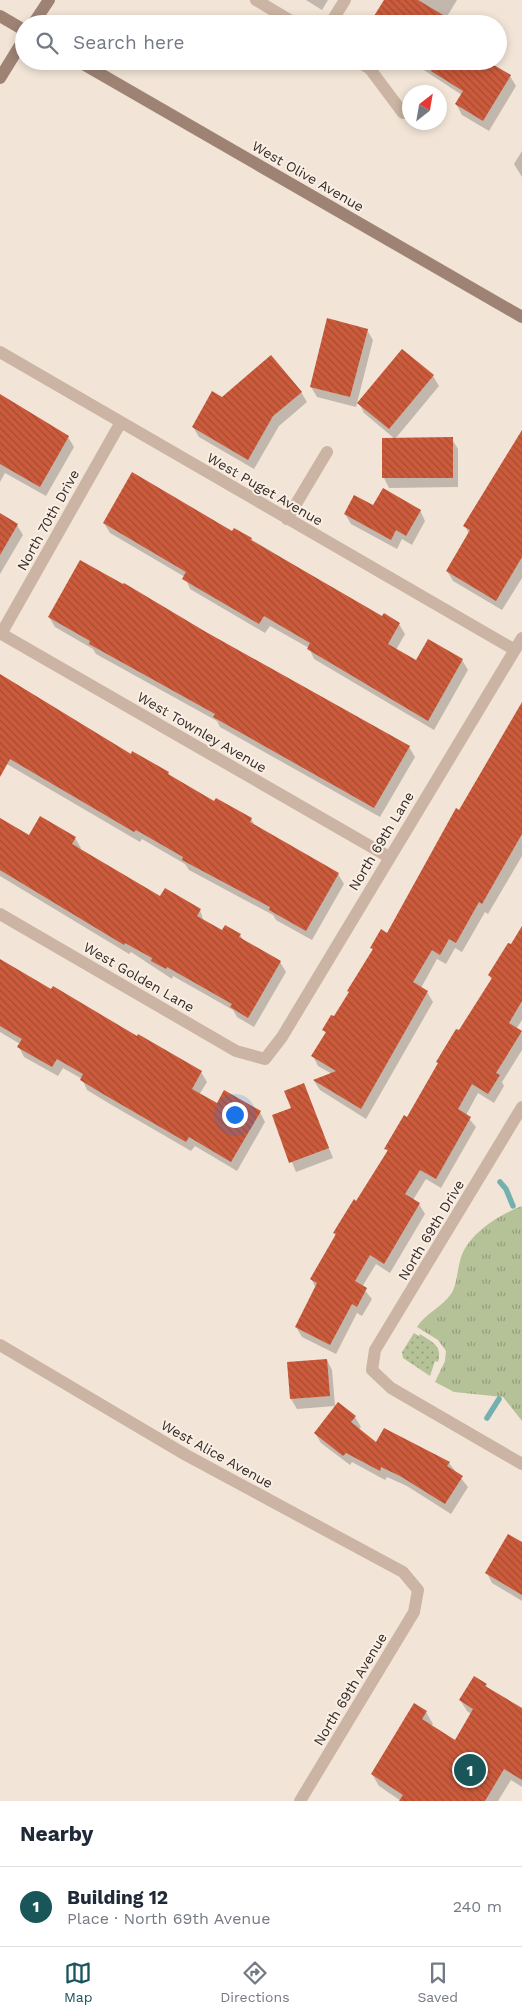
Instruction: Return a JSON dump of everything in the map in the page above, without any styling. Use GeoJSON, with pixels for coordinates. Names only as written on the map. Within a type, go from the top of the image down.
{"type":"FeatureCollection","features":[{"type":"Feature","properties":{"kind":"main road"},"geometry":{"type":"LineString","coordinates":[[40,15],[49,0]]}},
{"type":"Feature","properties":{"kind":"main road"},"geometry":{"type":"LineString","coordinates":[[0,16],[15,25]]}},
{"type":"Feature","properties":{"kind":"main road"},"geometry":{"type":"LineString","coordinates":[[0,78],[15,54]]}},
{"type":"Feature","properties":{"kind":"main road","name":"West Olive Avenue"},"geometry":{"type":"LineString","coordinates":[[94,70],[522,317]]}},
{"type":"Feature","properties":{"kind":"street"},"geometry":{"type":"LineString","coordinates":[[256,0],[281,15]]}},
{"type":"Feature","properties":{"kind":"street"},"geometry":{"type":"LineString","coordinates":[[336,15],[345,0]]}},
{"type":"Feature","properties":{"kind":"street"},"geometry":{"type":"LineString","coordinates":[[371,70],[402,112]]}},
{"type":"Feature","properties":{"kind":"street","name":"West Puget Avenue"},"geometry":{"type":"LineString","coordinates":[[0,352],[515,650]]}},
{"type":"Feature","properties":{"kind":"street","name":"North 70th Drive"},"geometry":{"type":"LineString","coordinates":[[1,634],[121,422]]}},
{"type":"Feature","properties":{"kind":"street"},"geometry":{"type":"LineString","coordinates":[[287,519],[327,452]]}},
{"type":"Feature","properties":{"kind":"street","name":"West Townley Avenue"},"geometry":{"type":"LineString","coordinates":[[1,634],[389,857]]}},
{"type":"Feature","properties":{"kind":"street","name":"North 69th Lane"},"geometry":{"type":"LineString","coordinates":[[265,1059],[282,1037],[522,638]]}},
{"type":"Feature","properties":{"kind":"street","name":"West Golden Lane"},"geometry":{"type":"LineString","coordinates":[[0,914],[236,1052],[265,1059]]}},
{"type":"Feature","properties":{"kind":"street","name":"North 69th Drive"},"geometry":{"type":"LineString","coordinates":[[522,1107],[375,1350],[372,1370],[390,1388],[522,1464]]}},
{"type":"Feature","properties":{"kind":"street","name":"West Alice Avenue"},"geometry":{"type":"LineString","coordinates":[[0,1345],[186,1455],[403,1572],[418,1590]]}},
{"type":"Feature","properties":{"kind":"street","name":"North 69th Avenue"},"geometry":{"type":"LineString","coordinates":[[300,1801],[414,1612],[418,1590]]}},
{"type":"Feature","properties":{"kind":"green space"},"geometry":{"type":"Polygon","coordinates":[[[522,1206],[522,1421],[503,1397],[454,1392],[435,1382],[445,1361],[446,1351],[438,1340],[417,1327],[451,1294],[456,1282],[463,1252],[469,1243],[484,1227],[522,1206]]]}},
{"type":"Feature","properties":{"kind":"green space"},"geometry":{"type":"Polygon","coordinates":[[[414,1333],[419,1336],[420,1334],[438,1348],[438,1362],[435,1361],[430,1376],[403,1358],[402,1352],[414,1333]]]}},
{"type":"Feature","properties":{"kind":"building"},"geometry":{"type":"Polygon","coordinates":[[[384,0],[418,0],[443,15],[375,15],[384,0]]]}},
{"type":"Feature","properties":{"kind":"building"},"geometry":{"type":"Polygon","coordinates":[[[502,70],[511,75],[483,121],[455,104],[463,91],[431,71],[502,70]]]}},
{"type":"Feature","properties":{"kind":"building"},"geometry":{"type":"Polygon","coordinates":[[[327,318],[368,329],[350,397],[310,387],[327,318]]]}},
{"type":"Feature","properties":{"kind":"building"},"geometry":{"type":"Polygon","coordinates":[[[402,349],[434,375],[389,429],[357,403],[402,349]]]}},
{"type":"Feature","properties":{"kind":"building"},"geometry":{"type":"Polygon","coordinates":[[[271,355],[302,392],[273,416],[248,460],[192,427],[212,391],[222,397],[271,355]]]}},
{"type":"Feature","properties":{"kind":"building"},"geometry":{"type":"Polygon","coordinates":[[[0,394],[69,436],[40,487],[0,464],[0,394]]]}},
{"type":"Feature","properties":{"kind":"building"},"geometry":{"type":"Polygon","coordinates":[[[522,430],[522,557],[496,601],[446,571],[470,530],[463,526],[522,430]]]}},
{"type":"Feature","properties":{"kind":"building"},"geometry":{"type":"Polygon","coordinates":[[[453,437],[453,478],[382,478],[382,438],[453,437]]]}},
{"type":"Feature","properties":{"kind":"building"},"geometry":{"type":"Polygon","coordinates":[[[132,472],[232,531],[234,528],[252,538],[251,540],[382,616],[384,613],[400,623],[388,644],[416,660],[428,639],[463,659],[428,721],[307,649],[310,643],[264,616],[259,624],[182,579],[186,572],[103,523],[132,472]]]}},
{"type":"Feature","properties":{"kind":"building"},"geometry":{"type":"Polygon","coordinates":[[[383,488],[421,510],[406,536],[396,530],[391,540],[344,514],[354,495],[373,505],[383,488]]]}},
{"type":"Feature","properties":{"kind":"building"},"geometry":{"type":"Polygon","coordinates":[[[0,513],[18,524],[0,555],[0,513]]]}},
{"type":"Feature","properties":{"kind":"building"},"geometry":{"type":"Polygon","coordinates":[[[80,560],[124,583],[206,632],[410,746],[374,808],[213,717],[215,714],[89,644],[90,641],[48,617],[80,560]]]}},
{"type":"Feature","properties":{"kind":"building"},"geometry":{"type":"Polygon","coordinates":[[[0,674],[131,754],[132,751],[214,801],[216,798],[252,818],[250,822],[339,873],[306,931],[269,910],[270,907],[182,860],[183,857],[136,830],[134,832],[10,759],[0,777],[0,674]]]}},
{"type":"Feature","properties":{"kind":"building"},"geometry":{"type":"Polygon","coordinates":[[[522,702],[522,834],[482,904],[479,902],[456,943],[449,939],[440,955],[432,950],[413,982],[428,991],[361,1109],[313,1080],[336,1071],[311,1056],[326,1032],[322,1030],[331,1015],[334,1016],[349,992],[347,991],[373,949],[370,948],[381,929],[387,933],[456,808],[459,810],[522,702]]]}},
{"type":"Feature","properties":{"kind":"building"},"geometry":{"type":"Polygon","coordinates":[[[40,816],[76,837],[72,844],[160,896],[165,888],[201,909],[197,916],[222,930],[225,925],[241,934],[239,937],[281,961],[248,1018],[230,1007],[232,1004],[167,967],[166,969],[151,961],[152,958],[125,943],[124,945],[0,870],[0,818],[29,835],[40,816]]]}},
{"type":"Feature","properties":{"kind":"building"},"geometry":{"type":"Polygon","coordinates":[[[522,926],[522,1001],[509,1023],[522,1031],[496,1073],[500,1075],[488,1094],[472,1084],[458,1109],[471,1117],[436,1179],[420,1170],[405,1194],[420,1203],[384,1264],[370,1255],[355,1281],[367,1288],[357,1307],[352,1304],[330,1345],[295,1327],[317,1283],[310,1279],[336,1234],[333,1233],[388,1150],[384,1149],[404,1115],[407,1117],[456,1029],[459,1030],[492,978],[488,975],[508,943],[511,944],[522,926]]]}},
{"type":"Feature","properties":{"kind":"building"},"geometry":{"type":"Polygon","coordinates":[[[0,959],[51,989],[53,986],[137,1036],[138,1034],[202,1071],[192,1089],[217,1103],[224,1090],[261,1111],[231,1162],[189,1137],[186,1142],[103,1094],[80,1080],[83,1074],[57,1059],[52,1067],[17,1047],[22,1039],[0,1026],[0,959]]]}},
{"type":"Feature","properties":{"kind":"building"},"geometry":{"type":"Polygon","coordinates":[[[304,1083],[329,1148],[289,1163],[272,1115],[291,1108],[284,1091],[304,1083]]]}},
{"type":"Feature","properties":{"kind":"building"},"geometry":{"type":"Polygon","coordinates":[[[327,1359],[330,1396],[290,1399],[287,1362],[327,1359]]]}},
{"type":"Feature","properties":{"kind":"building"},"geometry":{"type":"Polygon","coordinates":[[[338,1402],[356,1416],[351,1422],[376,1442],[384,1428],[450,1462],[447,1466],[463,1476],[445,1504],[400,1476],[381,1467],[380,1471],[346,1453],[343,1456],[314,1433],[338,1402]]]}},
{"type":"Feature","properties":{"kind":"building"},"geometry":{"type":"Polygon","coordinates":[[[508,1534],[522,1542],[522,1595],[485,1573],[508,1534]]]}},
{"type":"Feature","properties":{"kind":"building"},"geometry":{"type":"Polygon","coordinates":[[[474,1676],[487,1684],[485,1686],[522,1708],[522,1780],[504,1769],[485,1801],[399,1801],[403,1795],[371,1774],[414,1703],[427,1711],[422,1719],[455,1740],[473,1709],[459,1700],[474,1676]]]}},
{"type":"Feature","properties":{"kind":"waterway"},"geometry":{"type":"LineString","coordinates":[[500,1182],[506,1189],[513,1206]]}},
{"type":"Feature","properties":{"kind":"waterway"},"geometry":{"type":"LineString","coordinates":[[487,1418],[499,1399]]}},
{"type":"Feature","properties":{"kind":"place","name":"Building 12"},"geometry":{"type":"Point","coordinates":[470,1770]}}]}
